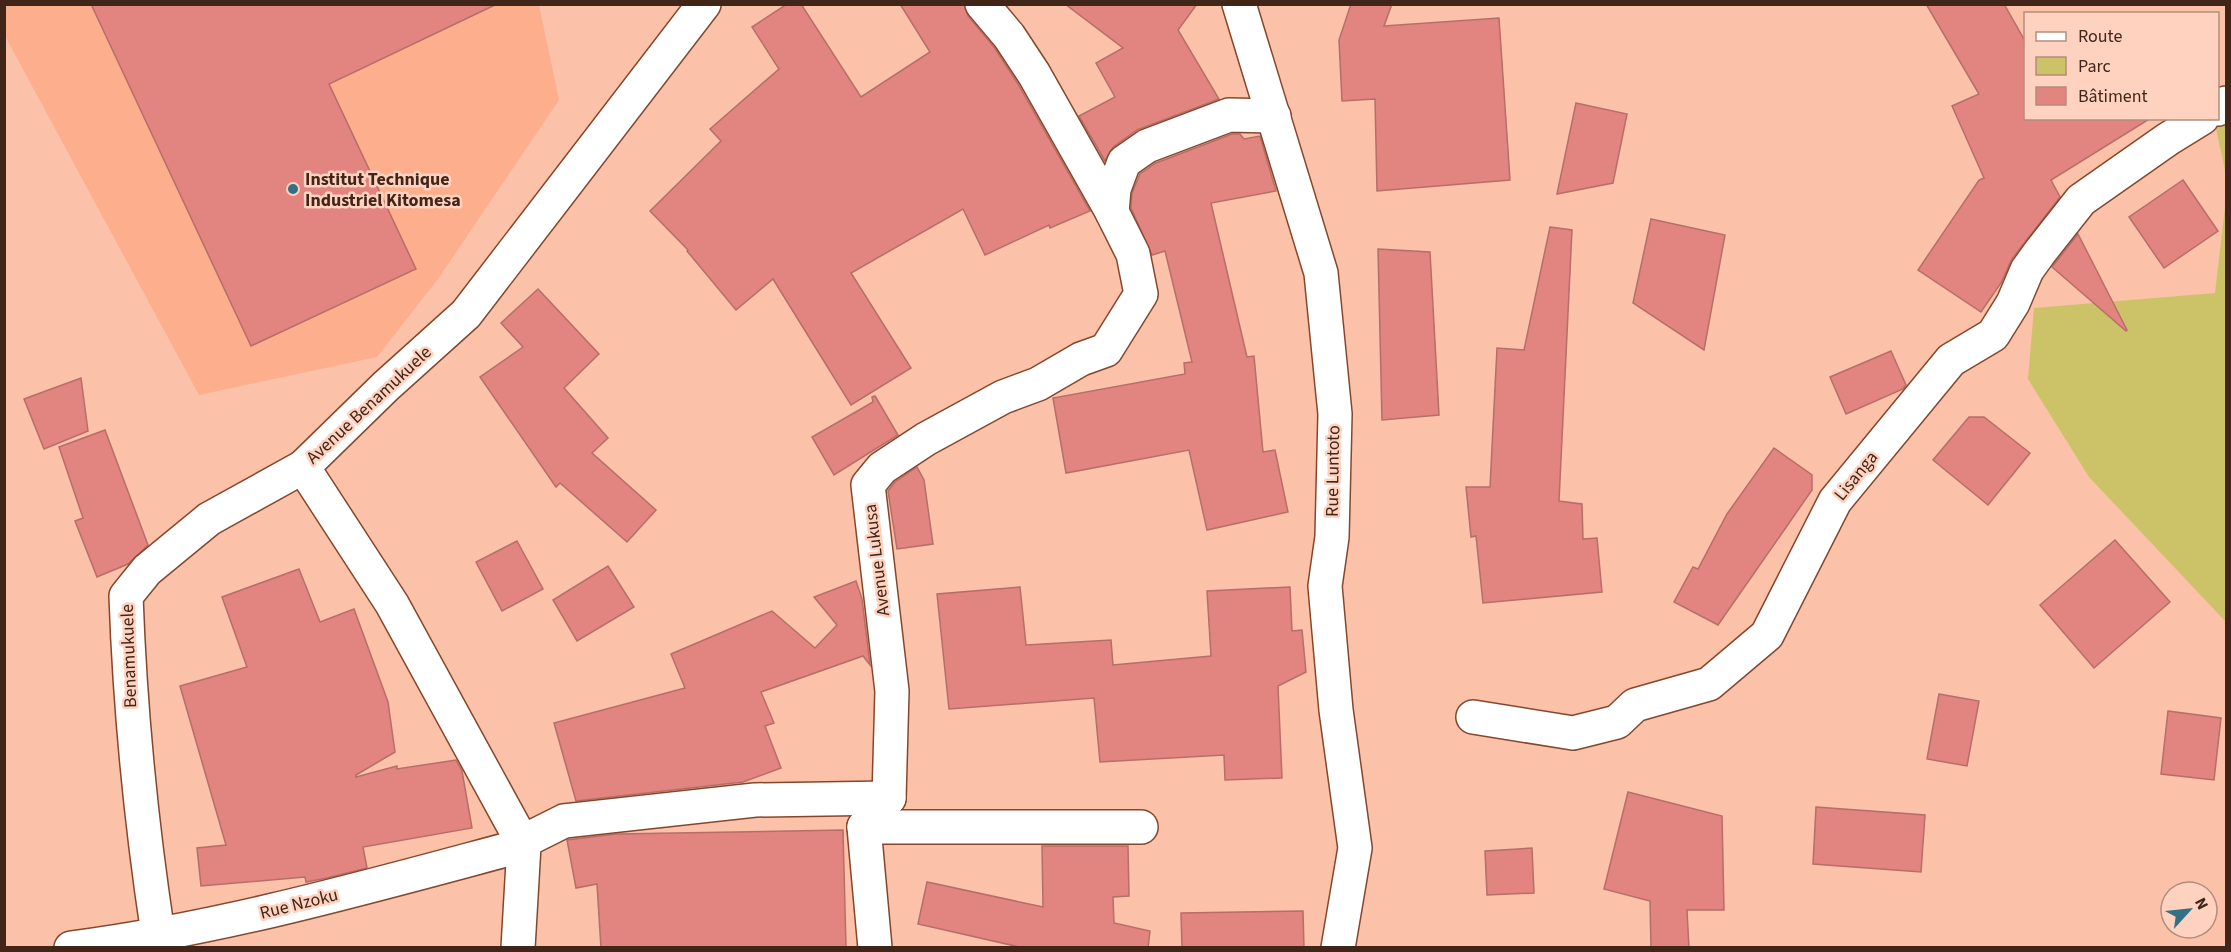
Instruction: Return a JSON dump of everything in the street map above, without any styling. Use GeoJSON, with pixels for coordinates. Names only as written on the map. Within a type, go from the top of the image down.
{"type":"FeatureCollection","features":[{"type":"Feature","properties":{"kind":"street","name":"Avenue Benamukuele"},"geometry":{"type":"LineString","coordinates":[[524,845],[392,604],[303,467],[386,386],[466,314],[704,4]]}},
{"type":"Feature","properties":{"kind":"street","name":"Avenue Lukusa"},"geometry":{"type":"LineString","coordinates":[[889,798],[892,691],[868,485],[882,468],[926,439],[1003,397],[1038,384],[1082,359],[1106,350],[1141,294],[1133,254],[1112,212],[1034,74],[1009,36],[982,4]]}},
{"type":"Feature","properties":{"kind":"street","name":"Rue Luntoto"},"geometry":{"type":"LineString","coordinates":[[1239,4],[1322,273],[1335,414],[1332,537],[1325,586],[1336,710],[1355,848],[1338,948]]}},
{"type":"Feature","properties":{"kind":"street"},"geometry":{"type":"LineString","coordinates":[[1112,212],[1114,189],[1124,162],[1147,146],[1229,115],[1274,116]]}},
{"type":"Feature","properties":{"kind":"street","name":"Lisanga"},"geometry":{"type":"LineString","coordinates":[[1473,717],[1573,733],[1617,722],[1635,705],[1709,684],[1767,634],[1835,501],[1951,360],[1993,335],[2013,303],[2028,270],[2081,201],[2199,120]]}},
{"type":"Feature","properties":{"kind":"street","name":"Benamukuele"},"geometry":{"type":"LineString","coordinates":[[158,934],[131,711],[126,596],[147,570],[209,519],[303,467]]}},
{"type":"Feature","properties":{"kind":"street"},"geometry":{"type":"LineString","coordinates":[[875,948],[864,827],[889,798]]}},
{"type":"Feature","properties":{"kind":"street","name":"Rue Nzoku"},"geometry":{"type":"LineString","coordinates":[[73,947],[158,934],[293,906],[524,845],[528,839],[564,821],[754,800],[889,798]]}},
{"type":"Feature","properties":{"kind":"street"},"geometry":{"type":"LineString","coordinates":[[864,827],[1141,827]]}},
{"type":"Feature","properties":{"kind":"street"},"geometry":{"type":"LineString","coordinates":[[518,948],[524,845]]}},
{"type":"Feature","properties":{"kind":"shaded area","name":"Institut Technique Industriel Kitomesa"},"geometry":{"type":"Polygon","coordinates":[[[4,5],[539,5],[559,100],[438,279],[377,357],[199,395],[5,36],[4,5]]]}},
{"type":"Feature","properties":{"kind":"green space"},"geometry":{"type":"Polygon","coordinates":[[[2226,106],[2226,175],[2214,120],[2219,120],[2219,114],[2226,106]]]}},
{"type":"Feature","properties":{"kind":"green space"},"geometry":{"type":"Polygon","coordinates":[[[2226,198],[2226,622],[2089,477],[2028,379],[2034,308],[2215,293],[2226,198]]]}},
{"type":"Feature","properties":{"kind":"building"},"geometry":{"type":"Polygon","coordinates":[[[91,4],[497,4],[329,84],[416,269],[251,346],[91,4]]]}},
{"type":"Feature","properties":{"kind":"building"},"geometry":{"type":"Polygon","coordinates":[[[787,4],[801,4],[861,97],[930,52],[900,4],[964,4],[968,16],[994,47],[1018,84],[1090,211],[1050,228],[1049,225],[985,255],[963,209],[851,273],[911,368],[851,405],[773,279],[736,310],[688,250],[650,211],[721,141],[710,129],[779,69],[752,27],[787,4]]]}},
{"type":"Feature","properties":{"kind":"building"},"geometry":{"type":"Polygon","coordinates":[[[1065,4],[1197,4],[1178,30],[1219,99],[1137,130],[1113,147],[1105,161],[1079,116],[1115,97],[1096,63],[1123,48],[1065,4]]]}},
{"type":"Feature","properties":{"kind":"building"},"geometry":{"type":"Polygon","coordinates":[[[1351,4],[1392,4],[1384,26],[1499,18],[1510,180],[1377,191],[1375,99],[1342,101],[1339,40],[1351,4]]]}},
{"type":"Feature","properties":{"kind":"building"},"geometry":{"type":"Polygon","coordinates":[[[1926,4],[2004,4],[2024,39],[2024,120],[2148,120],[2051,180],[2060,197],[2012,259],[2001,283],[1981,312],[1918,270],[1979,180],[1984,178],[1952,106],[1979,94],[1926,4]]]}},
{"type":"Feature","properties":{"kind":"building"},"geometry":{"type":"Polygon","coordinates":[[[1576,103],[1627,114],[1613,183],[1557,194],[1576,103]]]}},
{"type":"Feature","properties":{"kind":"building"},"geometry":{"type":"Polygon","coordinates":[[[1232,134],[1240,134],[1244,139],[1260,136],[1276,191],[1211,203],[1247,357],[1254,356],[1263,452],[1275,450],[1288,512],[1207,530],[1189,450],[1066,473],[1053,398],[1185,374],[1184,363],[1192,362],[1165,251],[1152,255],[1131,208],[1132,193],[1140,174],[1156,163],[1232,134]]]}},
{"type":"Feature","properties":{"kind":"building"},"geometry":{"type":"Polygon","coordinates":[[[2183,180],[2218,231],[2164,268],[2129,217],[2183,180]]]}},
{"type":"Feature","properties":{"kind":"building"},"geometry":{"type":"Polygon","coordinates":[[[1651,219],[1725,235],[1704,350],[1633,303],[1651,219]]]}},
{"type":"Feature","properties":{"kind":"building"},"geometry":{"type":"Polygon","coordinates":[[[1550,227],[1572,230],[1559,501],[1582,504],[1583,539],[1597,538],[1602,592],[1483,603],[1476,536],[1471,537],[1466,487],[1490,487],[1497,348],[1524,350],[1550,227]]]}},
{"type":"Feature","properties":{"kind":"building"},"geometry":{"type":"Polygon","coordinates":[[[2078,234],[2127,330],[2126,331],[2052,267],[2078,234]]]}},
{"type":"Feature","properties":{"kind":"building"},"geometry":{"type":"Polygon","coordinates":[[[1378,249],[1430,252],[1439,415],[1382,420],[1378,249]]]}},
{"type":"Feature","properties":{"kind":"building"},"geometry":{"type":"Polygon","coordinates":[[[538,289],[599,354],[564,388],[608,438],[592,453],[656,510],[627,542],[560,483],[556,487],[480,377],[523,347],[501,323],[538,289]]]}},
{"type":"Feature","properties":{"kind":"building"},"geometry":{"type":"Polygon","coordinates":[[[1891,351],[1906,385],[1903,389],[1846,414],[1830,377],[1891,351]]]}},
{"type":"Feature","properties":{"kind":"building"},"geometry":{"type":"Polygon","coordinates":[[[81,378],[88,431],[44,449],[24,399],[81,378]]]}},
{"type":"Feature","properties":{"kind":"building"},"geometry":{"type":"Polygon","coordinates":[[[875,396],[898,435],[834,475],[812,437],[873,402],[872,397],[875,396]]]}},
{"type":"Feature","properties":{"kind":"building"},"geometry":{"type":"Polygon","coordinates":[[[1969,417],[1984,417],[2030,453],[1988,505],[1933,460],[1969,417]]]}},
{"type":"Feature","properties":{"kind":"building"},"geometry":{"type":"Polygon","coordinates":[[[105,430],[148,545],[128,564],[97,577],[75,521],[83,518],[59,447],[105,430]]]}},
{"type":"Feature","properties":{"kind":"building"},"geometry":{"type":"Polygon","coordinates":[[[1774,448],[1812,475],[1812,490],[1718,625],[1674,602],[1693,567],[1698,569],[1727,514],[1774,448]]]}},
{"type":"Feature","properties":{"kind":"building"},"geometry":{"type":"Polygon","coordinates":[[[917,467],[924,480],[933,544],[897,549],[888,491],[895,482],[917,467]]]}},
{"type":"Feature","properties":{"kind":"building"},"geometry":{"type":"Polygon","coordinates":[[[2115,540],[2170,602],[2094,668],[2040,605],[2115,540]]]}},
{"type":"Feature","properties":{"kind":"building"},"geometry":{"type":"Polygon","coordinates":[[[517,541],[543,589],[502,611],[476,562],[517,541]]]}},
{"type":"Feature","properties":{"kind":"building"},"geometry":{"type":"Polygon","coordinates":[[[608,566],[634,607],[577,641],[553,600],[608,566]]]}},
{"type":"Feature","properties":{"kind":"building"},"geometry":{"type":"Polygon","coordinates":[[[299,569],[320,622],[354,609],[388,702],[395,752],[356,777],[397,766],[397,769],[456,760],[462,771],[472,828],[363,847],[367,868],[327,878],[306,882],[305,877],[201,886],[197,848],[226,845],[180,686],[247,667],[222,597],[299,569]]]}},
{"type":"Feature","properties":{"kind":"building"},"geometry":{"type":"Polygon","coordinates":[[[856,581],[862,599],[870,665],[863,656],[761,692],[774,723],[765,726],[781,768],[743,782],[576,801],[554,723],[685,688],[671,654],[772,611],[815,648],[837,625],[814,597],[856,581]]]}},
{"type":"Feature","properties":{"kind":"building"},"geometry":{"type":"Polygon","coordinates":[[[1020,587],[1026,645],[1111,640],[1113,665],[1211,656],[1207,591],[1290,587],[1292,631],[1302,630],[1306,672],[1278,686],[1282,778],[1225,780],[1224,755],[1100,762],[1094,698],[949,709],[937,594],[1020,587]]]}},
{"type":"Feature","properties":{"kind":"building"},"geometry":{"type":"Polygon","coordinates":[[[1939,694],[1979,701],[1967,766],[1927,759],[1939,694]]]}},
{"type":"Feature","properties":{"kind":"building"},"geometry":{"type":"Polygon","coordinates":[[[2168,711],[2221,718],[2214,780],[2161,774],[2168,711]]]}},
{"type":"Feature","properties":{"kind":"building"},"geometry":{"type":"Polygon","coordinates":[[[1628,792],[1722,816],[1724,910],[1687,910],[1689,948],[1651,948],[1650,901],[1604,889],[1628,792]]]}},
{"type":"Feature","properties":{"kind":"building"},"geometry":{"type":"Polygon","coordinates":[[[1816,807],[1925,815],[1921,872],[1813,864],[1816,807]]]}},
{"type":"Feature","properties":{"kind":"building"},"geometry":{"type":"Polygon","coordinates":[[[843,830],[846,948],[601,948],[597,884],[576,888],[567,840],[616,834],[843,830]]]}},
{"type":"Feature","properties":{"kind":"building"},"geometry":{"type":"Polygon","coordinates":[[[1042,846],[1128,846],[1129,896],[1113,897],[1114,923],[1150,931],[1148,948],[1024,948],[918,924],[927,882],[1043,907],[1042,846]]]}},
{"type":"Feature","properties":{"kind":"building"},"geometry":{"type":"Polygon","coordinates":[[[1532,848],[1534,893],[1487,895],[1485,851],[1532,848]]]}},
{"type":"Feature","properties":{"kind":"building"},"geometry":{"type":"Polygon","coordinates":[[[1303,911],[1304,948],[1182,948],[1181,913],[1303,911]]]}},
{"type":"Feature","properties":{"kind":"place","name":"Institut Technique Industriel Kitomesa"},"geometry":{"type":"Point","coordinates":[293,189]}}]}
